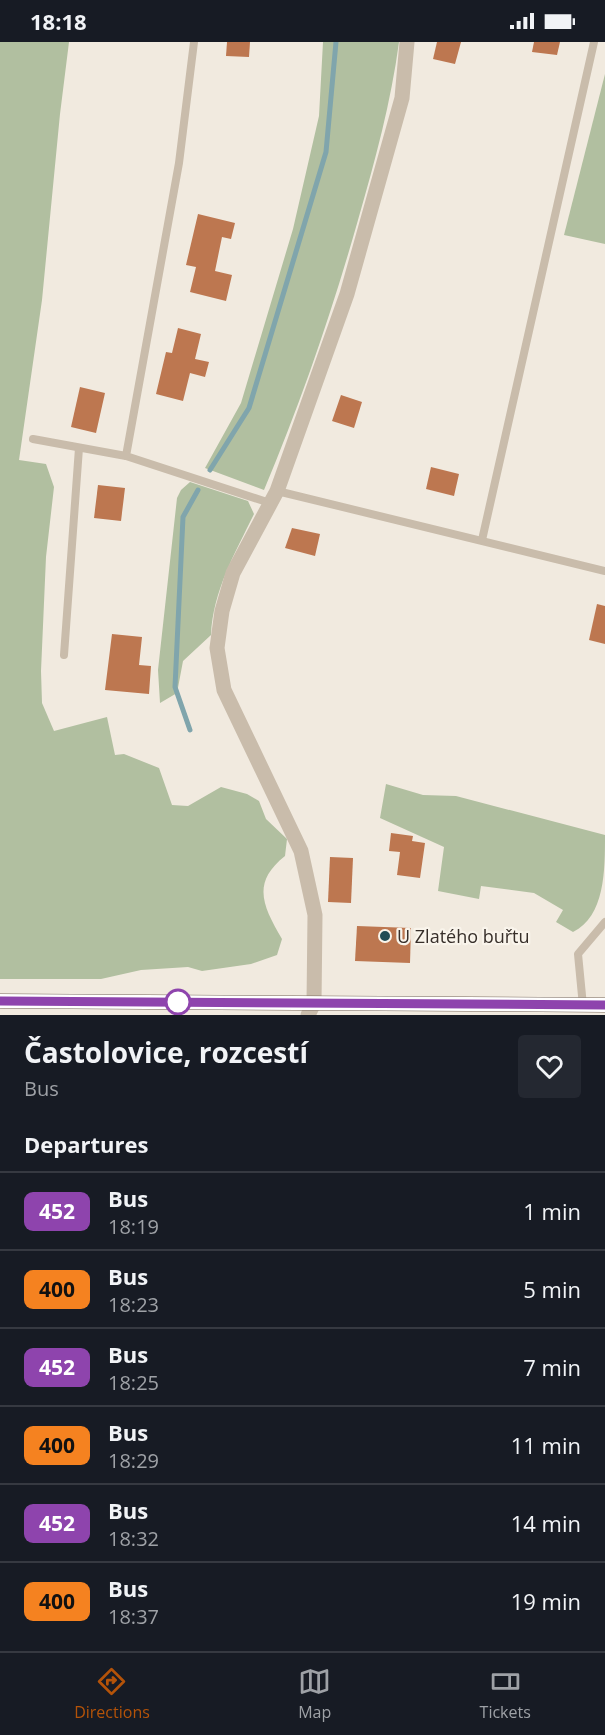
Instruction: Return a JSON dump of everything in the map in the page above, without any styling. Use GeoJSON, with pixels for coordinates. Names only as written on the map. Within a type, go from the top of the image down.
{"type":"FeatureCollection","features":[{"type":"Feature","properties":{"kind":"main road"},"geometry":{"type":"LineString","coordinates":[[0,1001],[311,1009],[605,1005]]}},
{"type":"Feature","properties":{"kind":"street"},"geometry":{"type":"LineString","coordinates":[[311,1009],[315,915],[302,851],[224,690],[217,648],[222,611],[233,573],[273,497],[347,294],[402,98],[407,42]]}},
{"type":"Feature","properties":{"kind":"lane"},"geometry":{"type":"LineString","coordinates":[[126,456],[179,163],[194,42]]}},
{"type":"Feature","properties":{"kind":"lane"},"geometry":{"type":"LineString","coordinates":[[482,540],[594,42]]}},
{"type":"Feature","properties":{"kind":"lane"},"geometry":{"type":"LineString","coordinates":[[33,439],[126,456],[273,497],[482,540],[605,571]]}},
{"type":"Feature","properties":{"kind":"lane"},"geometry":{"type":"LineString","coordinates":[[64,655],[80,448]]}},
{"type":"Feature","properties":{"kind":"lane"},"geometry":{"type":"LineString","coordinates":[[583,1006],[578,954],[605,922]]}},
{"type":"Feature","properties":{"kind":"green space"},"geometry":{"type":"Polygon","coordinates":[[[0,42],[69,42],[42,300],[19,460],[46,464],[54,487],[46,557],[41,671],[42,703],[54,731],[107,717],[115,755],[124,754],[159,768],[172,805],[188,806],[221,787],[247,794],[259,801],[266,819],[287,839],[285,856],[274,866],[264,885],[266,905],[282,939],[277,955],[251,964],[202,971],[188,967],[141,970],[101,979],[0,979],[0,42]]]}},
{"type":"Feature","properties":{"kind":"green space"},"geometry":{"type":"Polygon","coordinates":[[[323,42],[399,42],[382,131],[348,254],[327,323],[264,490],[205,468],[241,403],[293,229],[319,116],[323,42]]]}},
{"type":"Feature","properties":{"kind":"green space"},"geometry":{"type":"Polygon","coordinates":[[[605,74],[605,244],[564,235],[605,74]]]}},
{"type":"Feature","properties":{"kind":"green space"},"geometry":{"type":"Polygon","coordinates":[[[190,482],[248,501],[254,514],[220,588],[211,635],[183,661],[177,693],[160,703],[158,670],[177,498],[181,490],[190,482]]]}},
{"type":"Feature","properties":{"kind":"green space"},"geometry":{"type":"Polygon","coordinates":[[[386,784],[423,795],[456,796],[605,835],[601,891],[592,915],[584,925],[573,932],[556,922],[563,910],[534,893],[481,886],[479,899],[438,891],[444,847],[380,818],[386,784]]]}},
{"type":"Feature","properties":{"kind":"building"},"geometry":{"type":"Polygon","coordinates":[[[227,42],[250,42],[249,57],[226,56],[227,42]]]}},
{"type":"Feature","properties":{"kind":"building"},"geometry":{"type":"Polygon","coordinates":[[[437,42],[461,42],[455,64],[433,59],[437,42]]]}},
{"type":"Feature","properties":{"kind":"building"},"geometry":{"type":"Polygon","coordinates":[[[534,42],[560,42],[557,55],[532,52],[534,42]]]}},
{"type":"Feature","properties":{"kind":"building"},"geometry":{"type":"Polygon","coordinates":[[[198,214],[235,223],[231,239],[222,237],[215,271],[232,275],[226,301],[190,292],[196,267],[186,265],[198,214]]]}},
{"type":"Feature","properties":{"kind":"building"},"geometry":{"type":"Polygon","coordinates":[[[178,328],[201,334],[195,359],[209,362],[205,377],[190,373],[183,401],[156,394],[166,352],[172,353],[178,328]]]}},
{"type":"Feature","properties":{"kind":"building"},"geometry":{"type":"Polygon","coordinates":[[[80,387],[105,393],[96,433],[71,427],[80,387]]]}},
{"type":"Feature","properties":{"kind":"building"},"geometry":{"type":"Polygon","coordinates":[[[341,395],[362,402],[354,428],[332,421],[341,395]]]}},
{"type":"Feature","properties":{"kind":"building"},"geometry":{"type":"Polygon","coordinates":[[[431,467],[459,474],[454,496],[426,489],[431,467]]]}},
{"type":"Feature","properties":{"kind":"building"},"geometry":{"type":"Polygon","coordinates":[[[98,485],[125,488],[121,521],[94,518],[98,485]]]}},
{"type":"Feature","properties":{"kind":"building"},"geometry":{"type":"Polygon","coordinates":[[[292,528],[320,534],[315,556],[285,548],[292,528]]]}},
{"type":"Feature","properties":{"kind":"building"},"geometry":{"type":"Polygon","coordinates":[[[597,604],[605,606],[605,644],[589,640],[597,604]]]}},
{"type":"Feature","properties":{"kind":"building"},"geometry":{"type":"Polygon","coordinates":[[[112,634],[142,637],[139,665],[151,666],[149,694],[105,690],[112,634]]]}},
{"type":"Feature","properties":{"kind":"building"},"geometry":{"type":"Polygon","coordinates":[[[391,833],[413,836],[412,841],[425,843],[420,878],[397,875],[400,852],[389,851],[391,833]]]}},
{"type":"Feature","properties":{"kind":"building"},"geometry":{"type":"Polygon","coordinates":[[[330,857],[353,858],[351,903],[328,902],[330,857]]]}},
{"type":"Feature","properties":{"kind":"building"},"geometry":{"type":"Polygon","coordinates":[[[357,926],[411,928],[410,963],[355,961],[357,926]]]}},
{"type":"Feature","properties":{"kind":"waterway"},"geometry":{"type":"LineString","coordinates":[[210,470],[249,408],[326,152],[336,42]]}},
{"type":"Feature","properties":{"kind":"waterway"},"geometry":{"type":"LineString","coordinates":[[190,730],[175,687],[183,517],[198,490]]}},
{"type":"Feature","properties":{"kind":"bus line","name":"452"},"geometry":{"type":"LineString","coordinates":[[0,1001],[605,1005]]}},
{"type":"Feature","properties":{"kind":"place","name":"U Zlatého buřtu"},"geometry":{"type":"Point","coordinates":[385,936]}}]}
